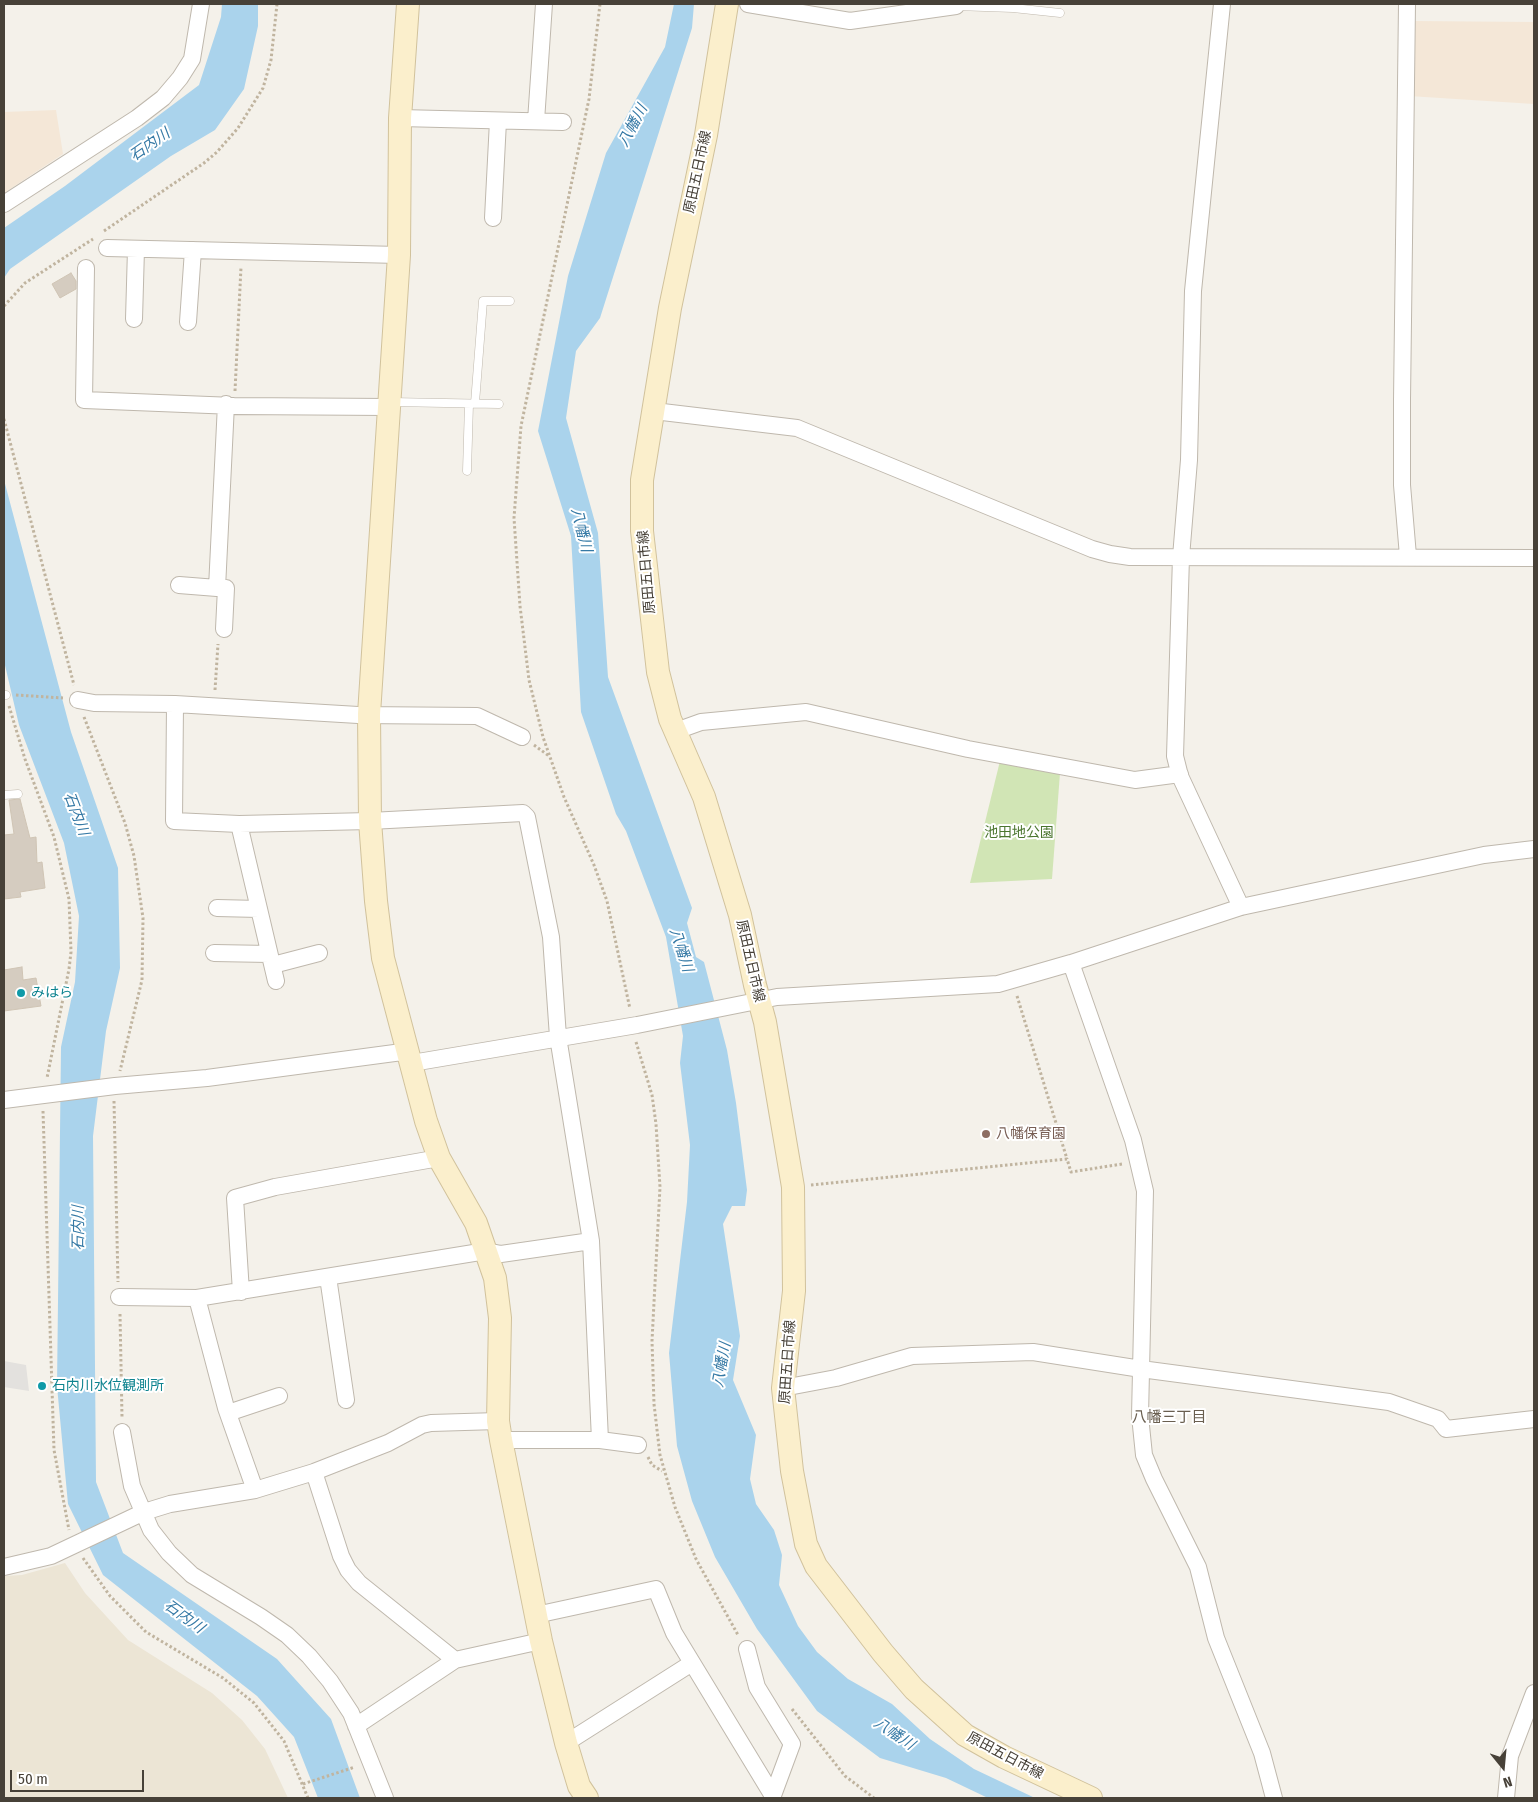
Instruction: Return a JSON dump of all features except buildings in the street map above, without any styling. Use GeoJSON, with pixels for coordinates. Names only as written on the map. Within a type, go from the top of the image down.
{"type":"FeatureCollection","features":[{"type":"Feature","properties":{"kind":"main road"},"geometry":{"type":"LineString","coordinates":[[408,4],[400,118],[399,256],[369,714],[370,822],[383,958],[426,1121],[439,1158],[476,1223],[495,1278],[500,1318],[499,1430],[541,1641],[566,1744],[581,1794]]}},
{"type":"Feature","properties":{"kind":"main road","name":"原田五日市線"},"geometry":{"type":"LineString","coordinates":[[727,4],[706,135],[670,308],[642,480],[642,531],[658,672],[676,731],[704,797],[740,915],[755,1001],[765,1022],[793,1187],[794,1291],[783,1388],[792,1471],[806,1544],[816,1566],[848,1609],[914,1689],[964,1735],[1004,1757],[1091,1798]]}},
{"type":"Feature","properties":{"kind":"street"},"geometry":{"type":"LineString","coordinates":[[4,204],[137,118],[163,98],[180,78],[192,59],[197,41],[201,4]]}},
{"type":"Feature","properties":{"kind":"street"},"geometry":{"type":"LineString","coordinates":[[536,121],[544,4]]}},
{"type":"Feature","properties":{"kind":"street"},"geometry":{"type":"LineString","coordinates":[[748,4],[850,20],[956,5]]}},
{"type":"Feature","properties":{"kind":"street"},"geometry":{"type":"LineString","coordinates":[[1222,4],[1193,291],[1189,460],[1181,557],[1175,756],[1180,774],[1241,907]]}},
{"type":"Feature","properties":{"kind":"street"},"geometry":{"type":"LineString","coordinates":[[1408,4],[1402,485],[1408,556]]}},
{"type":"Feature","properties":{"kind":"street"},"geometry":{"type":"LineString","coordinates":[[400,118],[563,122]]}},
{"type":"Feature","properties":{"kind":"street"},"geometry":{"type":"LineString","coordinates":[[493,218],[498,121]]}},
{"type":"Feature","properties":{"kind":"street"},"geometry":{"type":"LineString","coordinates":[[101,239],[136,249],[399,256]]}},
{"type":"Feature","properties":{"kind":"street"},"geometry":{"type":"LineString","coordinates":[[134,319],[136,249]]}},
{"type":"Feature","properties":{"kind":"street"},"geometry":{"type":"LineString","coordinates":[[188,322],[193,250]]}},
{"type":"Feature","properties":{"kind":"street"},"geometry":{"type":"LineString","coordinates":[[86,268],[84,400],[230,405],[389,405]]}},
{"type":"Feature","properties":{"kind":"street"},"geometry":{"type":"LineString","coordinates":[[217,588],[230,405]]}},
{"type":"Feature","properties":{"kind":"street"},"geometry":{"type":"LineString","coordinates":[[654,411],[797,428],[1092,549],[1130,557],[1408,556],[1534,558]]}},
{"type":"Feature","properties":{"kind":"street"},"geometry":{"type":"LineString","coordinates":[[179,585],[226,588],[221,636]]}},
{"type":"Feature","properties":{"kind":"street"},"geometry":{"type":"LineString","coordinates":[[75,699],[94,703],[175,704],[369,714],[477,716],[522,738]]}},
{"type":"Feature","properties":{"kind":"street"},"geometry":{"type":"LineString","coordinates":[[175,704],[174,821],[239,824],[370,822],[523,813],[527,816],[550,937],[558,1037],[591,1241],[600,1440]]}},
{"type":"Feature","properties":{"kind":"street"},"geometry":{"type":"LineString","coordinates":[[676,731],[701,722],[806,712],[968,749],[1136,780],[1180,774]]}},
{"type":"Feature","properties":{"kind":"street"},"geometry":{"type":"LineString","coordinates":[[239,824],[276,981]]}},
{"type":"Feature","properties":{"kind":"street"},"geometry":{"type":"LineString","coordinates":[[4,1100],[207,1078],[402,1052],[412,1063],[634,1025],[776,997],[998,984],[1071,963],[1241,907],[1484,855],[1534,850]]}},
{"type":"Feature","properties":{"kind":"street"},"geometry":{"type":"LineString","coordinates":[[217,908],[258,909]]}},
{"type":"Feature","properties":{"kind":"street"},"geometry":{"type":"LineString","coordinates":[[214,953],[271,959],[319,953]]}},
{"type":"Feature","properties":{"kind":"street"},"geometry":{"type":"LineString","coordinates":[[1071,963],[1134,1140],[1145,1191],[1140,1416],[1144,1454],[1154,1479],[1187,1541],[1198,1567],[1216,1638],[1262,1753],[1274,1798]]}},
{"type":"Feature","properties":{"kind":"street"},"geometry":{"type":"LineString","coordinates":[[241,1292],[235,1198],[275,1187],[439,1158]]}},
{"type":"Feature","properties":{"kind":"street"},"geometry":{"type":"LineString","coordinates":[[119,1297],[197,1298],[486,1251],[501,1254],[591,1241]]}},
{"type":"Feature","properties":{"kind":"street"},"geometry":{"type":"LineString","coordinates":[[328,1277],[346,1400]]}},
{"type":"Feature","properties":{"kind":"street"},"geometry":{"type":"LineString","coordinates":[[197,1298],[228,1413],[255,1490]]}},
{"type":"Feature","properties":{"kind":"street"},"geometry":{"type":"LineString","coordinates":[[783,1388],[836,1378],[923,1354],[1033,1352],[1141,1369],[1389,1402],[1438,1419],[1446,1429],[1534,1419]]}},
{"type":"Feature","properties":{"kind":"street"},"geometry":{"type":"LineString","coordinates":[[228,1413],[279,1396]]}},
{"type":"Feature","properties":{"kind":"street"},"geometry":{"type":"LineString","coordinates":[[4,1567],[33,1562],[140,1515],[170,1504],[255,1490],[314,1472],[388,1443],[431,1423],[638,1445]]}},
{"type":"Feature","properties":{"kind":"street"},"geometry":{"type":"LineString","coordinates":[[122,1432],[132,1486],[140,1515],[163,1546],[192,1575],[261,1616],[287,1635],[309,1656],[330,1681],[351,1713],[385,1798]]}},
{"type":"Feature","properties":{"kind":"street"},"geometry":{"type":"LineString","coordinates":[[314,1472],[341,1556],[348,1570],[359,1583],[455,1660]]}},
{"type":"Feature","properties":{"kind":"street"},"geometry":{"type":"LineString","coordinates":[[536,1615],[656,1589],[674,1632],[773,1797]]}},
{"type":"Feature","properties":{"kind":"street"},"geometry":{"type":"LineString","coordinates":[[356,1726],[455,1660],[541,1641]]}},
{"type":"Feature","properties":{"kind":"street"},"geometry":{"type":"LineString","coordinates":[[747,1649],[757,1687],[792,1744],[773,1797]]}},
{"type":"Feature","properties":{"kind":"street"},"geometry":{"type":"LineString","coordinates":[[566,1744],[692,1663]]}},
{"type":"Feature","properties":{"kind":"street"},"geometry":{"type":"LineString","coordinates":[[1506,1798],[1510,1756],[1534,1693]]}},
{"type":"Feature","properties":{"kind":"lane"},"geometry":{"type":"LineString","coordinates":[[956,5],[1013,6],[1060,13]]}},
{"type":"Feature","properties":{"kind":"lane"},"geometry":{"type":"LineString","coordinates":[[467,470],[483,301],[510,301]]}},
{"type":"Feature","properties":{"kind":"lane"},"geometry":{"type":"LineString","coordinates":[[389,405],[499,404]]}},
{"type":"Feature","properties":{"kind":"lane"},"geometry":{"type":"LineString","coordinates":[[4,794],[18,794]]}},
{"type":"Feature","properties":{"kind":"path"},"geometry":{"type":"LineString","coordinates":[[4,306],[25,283],[101,239],[218,152],[238,128],[254,104],[266,77],[271,60],[277,4]]}},
{"type":"Feature","properties":{"kind":"path"},"geometry":{"type":"LineString","coordinates":[[600,4],[583,121],[521,426],[514,494],[516,557],[525,658],[543,737],[564,797],[594,865],[606,901],[652,1095],[657,1133],[660,1187],[652,1341],[654,1404],[660,1455],[675,1507],[696,1559],[747,1649]]}},
{"type":"Feature","properties":{"kind":"path"},"geometry":{"type":"LineString","coordinates":[[230,405],[242,252]]}},
{"type":"Feature","properties":{"kind":"path"},"geometry":{"type":"LineString","coordinates":[[4,419],[75,699],[125,823],[134,856],[142,918],[142,980],[111,1087],[122,1432]]}},
{"type":"Feature","properties":{"kind":"path"},"geometry":{"type":"LineString","coordinates":[[214,706],[221,636]]}},
{"type":"Feature","properties":{"kind":"path"},"geometry":{"type":"LineString","coordinates":[[75,699],[7,695],[22,750],[54,837],[70,907],[69,969],[43,1096],[54,1450],[64,1508],[77,1544],[110,1596],[146,1632],[179,1654],[215,1673],[254,1703],[284,1741],[308,1798]]}},
{"type":"Feature","properties":{"kind":"path"},"geometry":{"type":"LineString","coordinates":[[1012,981],[1071,1172],[1138,1162]]}},
{"type":"Feature","properties":{"kind":"path"},"geometry":{"type":"LineString","coordinates":[[793,1187],[1067,1159]]}},
{"type":"Feature","properties":{"kind":"path"},"geometry":{"type":"LineString","coordinates":[[791,1707],[845,1776],[874,1798]]}},
{"type":"Feature","properties":{"kind":"path"},"geometry":{"type":"LineString","coordinates":[[303,1784],[357,1766]]}},
{"type":"Feature","properties":{"kind":"shaded area"},"geometry":{"type":"Polygon","coordinates":[[[1413,21],[1534,22],[1534,104],[1409,96],[1413,21]]]}},
{"type":"Feature","properties":{"kind":"shaded area"},"geometry":{"type":"Polygon","coordinates":[[[56,110],[63,154],[4,193],[4,112],[56,110]]]}},
{"type":"Feature","properties":{"kind":"shaded area"},"geometry":{"type":"Polygon","coordinates":[[[4,1361],[26,1365],[29,1391],[4,1387],[4,1361]]]}},
{"type":"Feature","properties":{"kind":"shaded area"},"geometry":{"type":"Polygon","coordinates":[[[65,1563],[85,1593],[128,1640],[212,1693],[242,1720],[265,1749],[288,1798],[4,1798],[4,1576],[22,1575],[65,1563]]]}},
{"type":"Feature","properties":{"kind":"green space","name":"池田地公園"},"geometry":{"type":"Polygon","coordinates":[[[1000,761],[1060,773],[1052,879],[970,883],[1000,761]]]}},
{"type":"Feature","properties":{"kind":"water","name":"石内川"},"geometry":{"type":"Polygon","coordinates":[[[222,4],[258,4],[258,26],[244,89],[215,130],[171,156],[10,269],[4,278],[4,228],[65,186],[199,85],[221,17],[222,4]]]}},
{"type":"Feature","properties":{"kind":"water","name":"八幡川"},"geometry":{"type":"Polygon","coordinates":[[[674,4],[694,4],[692,28],[600,318],[576,351],[566,418],[598,533],[608,677],[692,908],[687,923],[696,957],[704,962],[727,1050],[747,1190],[745,1206],[732,1206],[723,1224],[740,1336],[733,1380],[756,1435],[750,1479],[756,1504],[774,1530],[782,1555],[779,1585],[798,1626],[817,1652],[848,1679],[892,1704],[930,1739],[974,1769],[1035,1798],[988,1798],[946,1778],[880,1758],[817,1711],[757,1629],[715,1557],[692,1501],[677,1446],[669,1353],[687,1202],[690,1145],[680,1063],[683,1036],[666,937],[626,831],[616,814],[581,712],[571,536],[538,431],[568,276],[606,153],[665,47],[674,4]]]}},
{"type":"Feature","properties":{"kind":"water","name":"石内川"},"geometry":{"type":"Polygon","coordinates":[[[4,480],[71,732],[118,868],[120,968],[106,1031],[93,1136],[96,1482],[123,1553],[277,1659],[331,1719],[360,1798],[318,1798],[294,1737],[257,1696],[103,1575],[68,1504],[57,1386],[61,1047],[75,982],[79,916],[64,843],[19,725],[4,661],[4,480]]]}},
{"type":"Feature","properties":{"kind":"place","name":"みはら"},"geometry":{"type":"Point","coordinates":[21,993]}},
{"type":"Feature","properties":{"kind":"place","name":"八幡保育園"},"geometry":{"type":"Point","coordinates":[986,1134]}},
{"type":"Feature","properties":{"kind":"place","name":"石内川水位観測所"},"geometry":{"type":"Point","coordinates":[42,1386]}},
{"type":"Feature","properties":{"kind":"district","name":"八幡三丁目"},"geometry":{"type":"Point","coordinates":[1169,1418]}}]}
